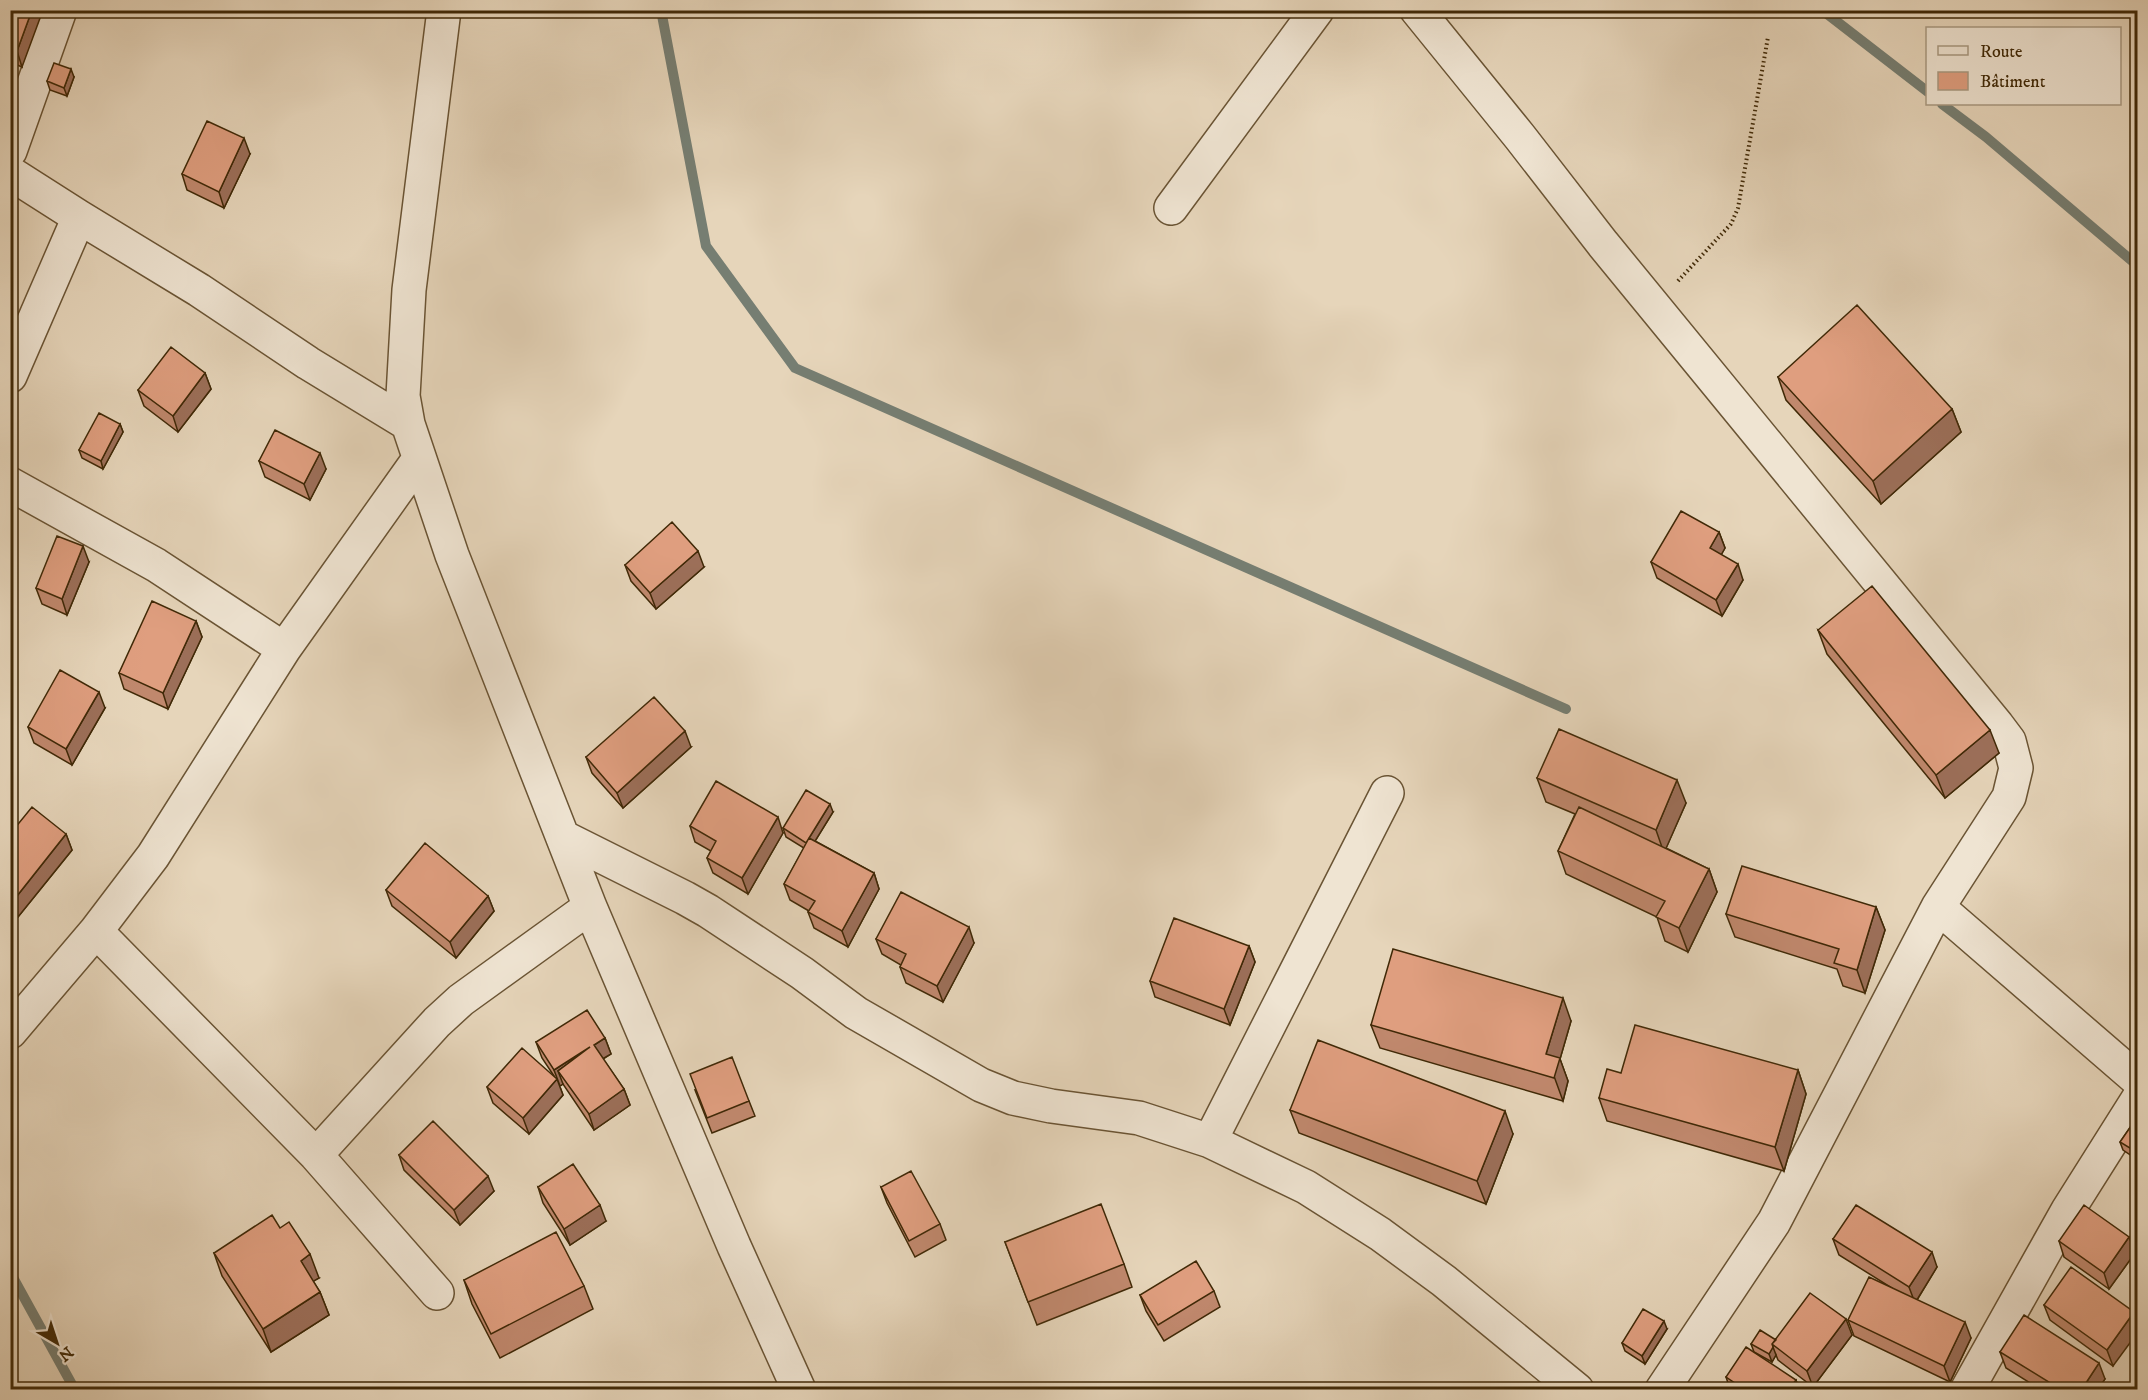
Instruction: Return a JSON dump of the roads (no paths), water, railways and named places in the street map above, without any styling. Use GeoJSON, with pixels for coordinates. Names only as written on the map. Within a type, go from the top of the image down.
{"type":"FeatureCollection","features":[{"type":"Feature","properties":{"kind":"street"},"geometry":{"type":"LineString","coordinates":[[10,151],[60,10]]}},
{"type":"Feature","properties":{"kind":"street"},"geometry":{"type":"LineString","coordinates":[[444,10],[409,290],[403,396],[408,424],[453,555],[590,907],[734,1246],[799,1389]]}},
{"type":"Feature","properties":{"kind":"street"},"geometry":{"type":"LineString","coordinates":[[1171,208],[1317,10]]}},
{"type":"Feature","properties":{"kind":"street"},"geometry":{"type":"LineString","coordinates":[[1417,10],[1603,244],[2009,741],[2016,768],[2009,797],[1938,907],[1774,1222],[1662,1389]]}},
{"type":"Feature","properties":{"kind":"street"},"geometry":{"type":"LineString","coordinates":[[10,173],[199,290],[308,363],[408,424]]}},
{"type":"Feature","properties":{"kind":"street"},"geometry":{"type":"LineString","coordinates":[[10,376],[79,217]]}},
{"type":"Feature","properties":{"kind":"street"},"geometry":{"type":"LineString","coordinates":[[10,1032],[96,931],[153,856],[284,649],[419,459]]}},
{"type":"Feature","properties":{"kind":"street"},"geometry":{"type":"LineString","coordinates":[[10,484],[156,565],[284,649]]}},
{"type":"Feature","properties":{"kind":"street"},"geometry":{"type":"LineString","coordinates":[[1210,1141],[1387,793]]}},
{"type":"Feature","properties":{"kind":"street"},"geometry":{"type":"LineString","coordinates":[[562,837],[708,911],[802,973],[856,1013],[981,1085],[1013,1098],[1041,1104],[1138,1118],[1210,1141],[1306,1187],[1380,1234],[1444,1281],[1577,1389]]}},
{"type":"Feature","properties":{"kind":"street"},"geometry":{"type":"LineString","coordinates":[[316,1155],[437,1022],[461,999],[590,907]]}},
{"type":"Feature","properties":{"kind":"street"},"geometry":{"type":"LineString","coordinates":[[1938,907],[2138,1080]]}},
{"type":"Feature","properties":{"kind":"street"},"geometry":{"type":"LineString","coordinates":[[96,931],[316,1155],[437,1293]]}},
{"type":"Feature","properties":{"kind":"street"},"geometry":{"type":"LineString","coordinates":[[1967,1389],[2068,1210],[2138,1099]]}},
{"type":"Feature","properties":{"kind":"waterway"},"geometry":{"type":"LineString","coordinates":[[661,10],[706,246],[795,368],[1566,709]]}},
{"type":"Feature","properties":{"kind":"waterway"},"geometry":{"type":"LineString","coordinates":[[1822,10],[1926,90]]}},
{"type":"Feature","properties":{"kind":"waterway"},"geometry":{"type":"LineString","coordinates":[[1943,105],[1986,137],[2138,266]]}},
{"type":"Feature","properties":{"kind":"waterway"},"geometry":{"type":"LineString","coordinates":[[10,1272],[75,1390]]}}]}
